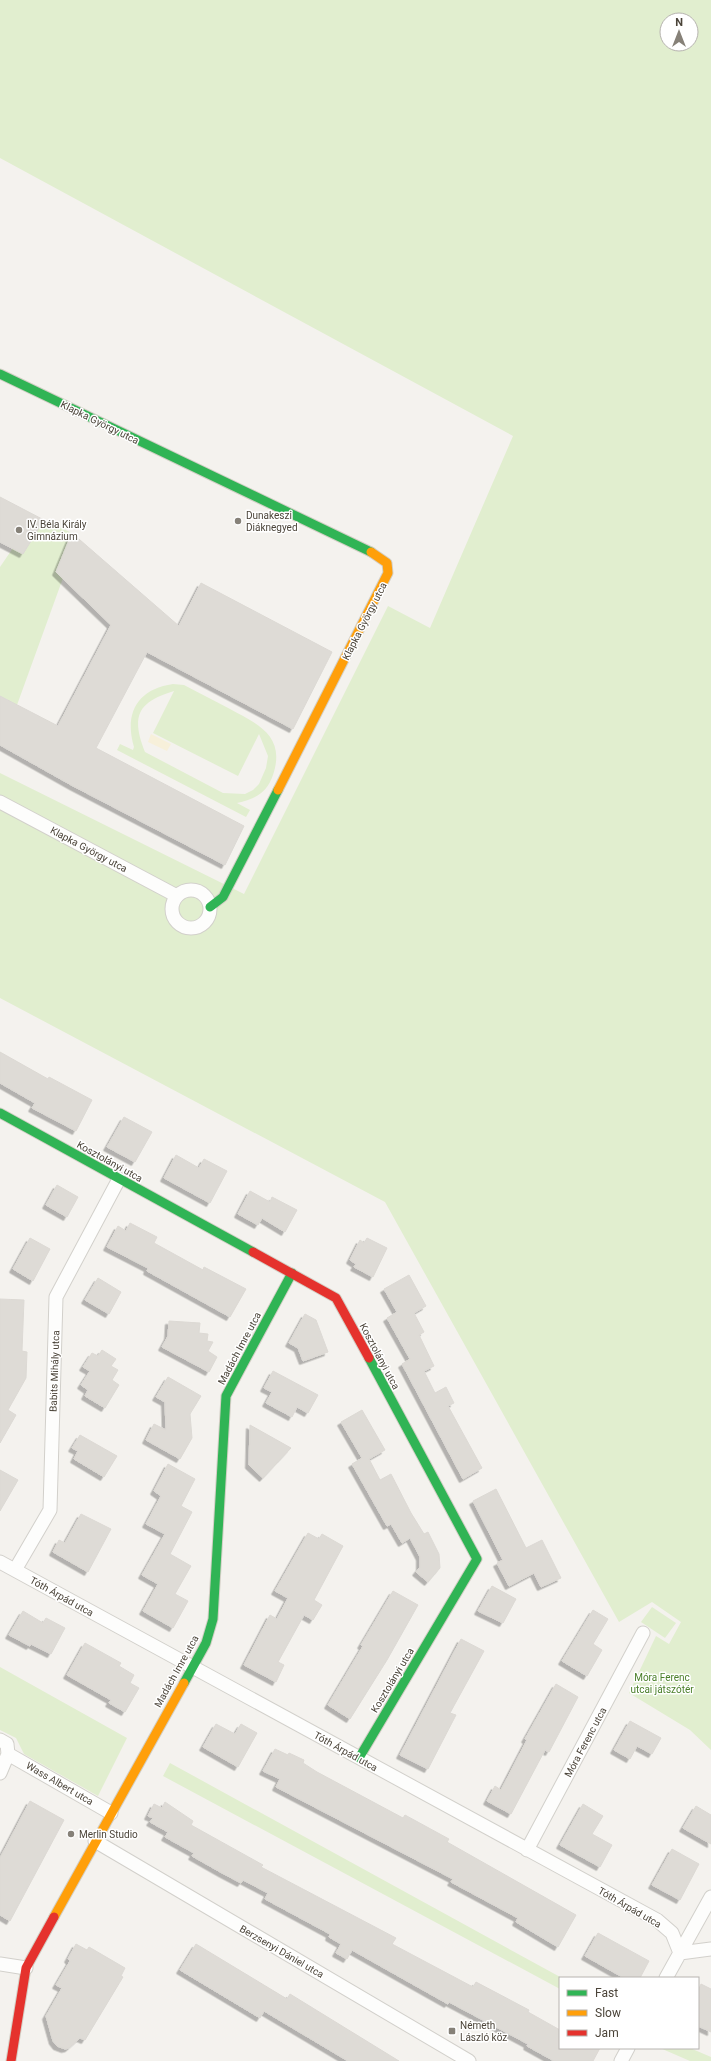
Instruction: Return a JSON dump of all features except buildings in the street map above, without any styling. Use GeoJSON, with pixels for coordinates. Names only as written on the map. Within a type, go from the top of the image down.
{"type":"FeatureCollection","features":[{"type":"Feature","properties":{"kind":"street","name":"Klapka György utca"},"geometry":{"type":"LineString","coordinates":[[0,374],[379,556],[387,563],[388,573],[223,897],[210,907],[207,919],[203,924],[197,927],[185,927],[175,919],[172,913],[174,901],[177,896],[0,802]]}},
{"type":"Feature","properties":{"kind":"street"},"geometry":{"type":"LineString","coordinates":[[177,896],[188,890],[200,892],[208,901],[210,907]]}},
{"type":"Feature","properties":{"kind":"street","name":"Kosztolányi utca"},"geometry":{"type":"LineString","coordinates":[[0,1113],[336,1298],[477,1560],[359,1758]]}},
{"type":"Feature","properties":{"kind":"street","name":"Babits Mihály utca"},"geometry":{"type":"LineString","coordinates":[[15,1570],[50,1510],[56,1297],[120,1179]]}},
{"type":"Feature","properties":{"kind":"street","name":"Madách Imre utca"},"geometry":{"type":"LineString","coordinates":[[11,2061],[26,1968],[111,1812],[206,1643],[213,1619],[226,1396],[292,1273]]}},
{"type":"Feature","properties":{"kind":"street","name":"Tóth Árpád utca"},"geometry":{"type":"LineString","coordinates":[[0,1562],[656,1920],[672,1933],[680,1953]]}},
{"type":"Feature","properties":{"kind":"street","name":"Móra Ferenc utca"},"geometry":{"type":"LineString","coordinates":[[527,1850],[643,1633]]}},
{"type":"Feature","properties":{"kind":"street"},"geometry":{"type":"LineString","coordinates":[[0,1740],[7,1744],[8,1754],[0,1773]]}},
{"type":"Feature","properties":{"kind":"street","name":"Wass Albert utca"},"geometry":{"type":"LineString","coordinates":[[8,1754],[111,1812]]}},
{"type":"Feature","properties":{"kind":"street","name":"Berzsenyi Dániel utca"},"geometry":{"type":"LineString","coordinates":[[96,1841],[469,2061]]}},
{"type":"Feature","properties":{"kind":"street"},"geometry":{"type":"LineString","coordinates":[[667,1977],[711,1897]]}},
{"type":"Feature","properties":{"kind":"street"},"geometry":{"type":"LineString","coordinates":[[680,1953],[711,1949]]}},
{"type":"Feature","properties":{"kind":"street"},"geometry":{"type":"LineString","coordinates":[[0,1964],[26,1968]]}},
{"type":"Feature","properties":{"kind":"street"},"geometry":{"type":"LineString","coordinates":[[621,2061],[627,2049]]}},
{"type":"Feature","properties":{"kind":"green space","name":"Móra Ferenc utcai játszótér"},"geometry":{"type":"Polygon","coordinates":[[[0,0],[711,0],[711,1750],[690,1730],[629,1693],[656,1636],[669,1644],[681,1622],[652,1602],[619,1622],[385,1202],[0,998],[0,773],[244,894],[388,606],[430,628],[513,436],[0,158],[0,0]]]}},
{"type":"Feature","properties":{"kind":"green space"},"geometry":{"type":"Polygon","coordinates":[[[44,520],[72,533],[56,572],[63,578],[17,705],[0,696],[0,567],[13,548],[44,520]]]}},
{"type":"Feature","properties":{"kind":"green space"},"geometry":{"type":"Polygon","coordinates":[[[173,684],[184,685],[250,720],[267,733],[276,750],[276,762],[273,775],[264,791],[255,797],[237,803],[250,810],[246,817],[117,750],[120,744],[133,750],[134,747],[131,735],[131,724],[132,714],[136,705],[142,697],[150,691],[173,684]],[[174,691],[152,700],[140,712],[138,729],[145,752],[223,793],[245,794],[253,790],[259,784],[266,768],[268,756],[259,734],[238,776],[153,733],[174,691]]]}},
{"type":"Feature","properties":{"kind":"green space"},"geometry":{"type":"Polygon","coordinates":[[[652,1607],[676,1623],[665,1638],[641,1622],[652,1607]]]}},
{"type":"Feature","properties":{"kind":"green space"},"geometry":{"type":"Polygon","coordinates":[[[0,1667],[127,1738],[98,1796],[24,1754],[16,1738],[0,1730],[0,1667]]]}},
{"type":"Feature","properties":{"kind":"green space"},"geometry":{"type":"Polygon","coordinates":[[[170,1763],[560,1977],[559,1988],[163,1776],[170,1763]]]}},
{"type":"Feature","properties":{"kind":"green space"},"geometry":{"type":"Polygon","coordinates":[[[662,2049],[692,2049],[711,2057],[711,2061],[690,2061],[662,2049]]]}},
{"type":"Feature","properties":{"kind":"sand"},"geometry":{"type":"Polygon","coordinates":[[[151,734],[171,744],[167,751],[148,742],[151,734]]]}},
{"type":"Feature","properties":{"kind":"traffic: fast"},"geometry":{"type":"LineString","coordinates":[[0,374],[371,552]]}},
{"type":"Feature","properties":{"kind":"traffic: fast"},"geometry":{"type":"LineString","coordinates":[[210,907],[223,897],[278,790]]}},
{"type":"Feature","properties":{"kind":"traffic: fast"},"geometry":{"type":"LineString","coordinates":[[0,1113],[253,1252]]}},
{"type":"Feature","properties":{"kind":"traffic: fast"},"geometry":{"type":"LineString","coordinates":[[184,1683],[206,1643],[213,1619],[226,1396],[292,1273]]}},
{"type":"Feature","properties":{"kind":"traffic: fast"},"geometry":{"type":"LineString","coordinates":[[359,1758],[477,1559],[369,1358]]}},
{"type":"Feature","properties":{"kind":"traffic: slow"},"geometry":{"type":"LineString","coordinates":[[278,790],[388,573],[387,563],[371,552]]}},
{"type":"Feature","properties":{"kind":"traffic: slow"},"geometry":{"type":"LineString","coordinates":[[54,1917],[184,1683]]}},
{"type":"Feature","properties":{"kind":"traffic: jam"},"geometry":{"type":"LineString","coordinates":[[253,1252],[336,1298],[369,1358]]}},
{"type":"Feature","properties":{"kind":"traffic: jam"},"geometry":{"type":"LineString","coordinates":[[11,2061],[26,1968],[54,1917]]}},
{"type":"Feature","properties":{"kind":"place","name":"Dunakeszi Diáknegyed"},"geometry":{"type":"Point","coordinates":[238,521]}},
{"type":"Feature","properties":{"kind":"place","name":"IV. Béla Király Gimnázium"},"geometry":{"type":"Point","coordinates":[19,530]}},
{"type":"Feature","properties":{"kind":"place","name":"Merlin Studio"},"geometry":{"type":"Point","coordinates":[71,1834]}},
{"type":"Feature","properties":{"kind":"place","name":"Németh László köz"},"geometry":{"type":"Point","coordinates":[452,2031]}}]}
